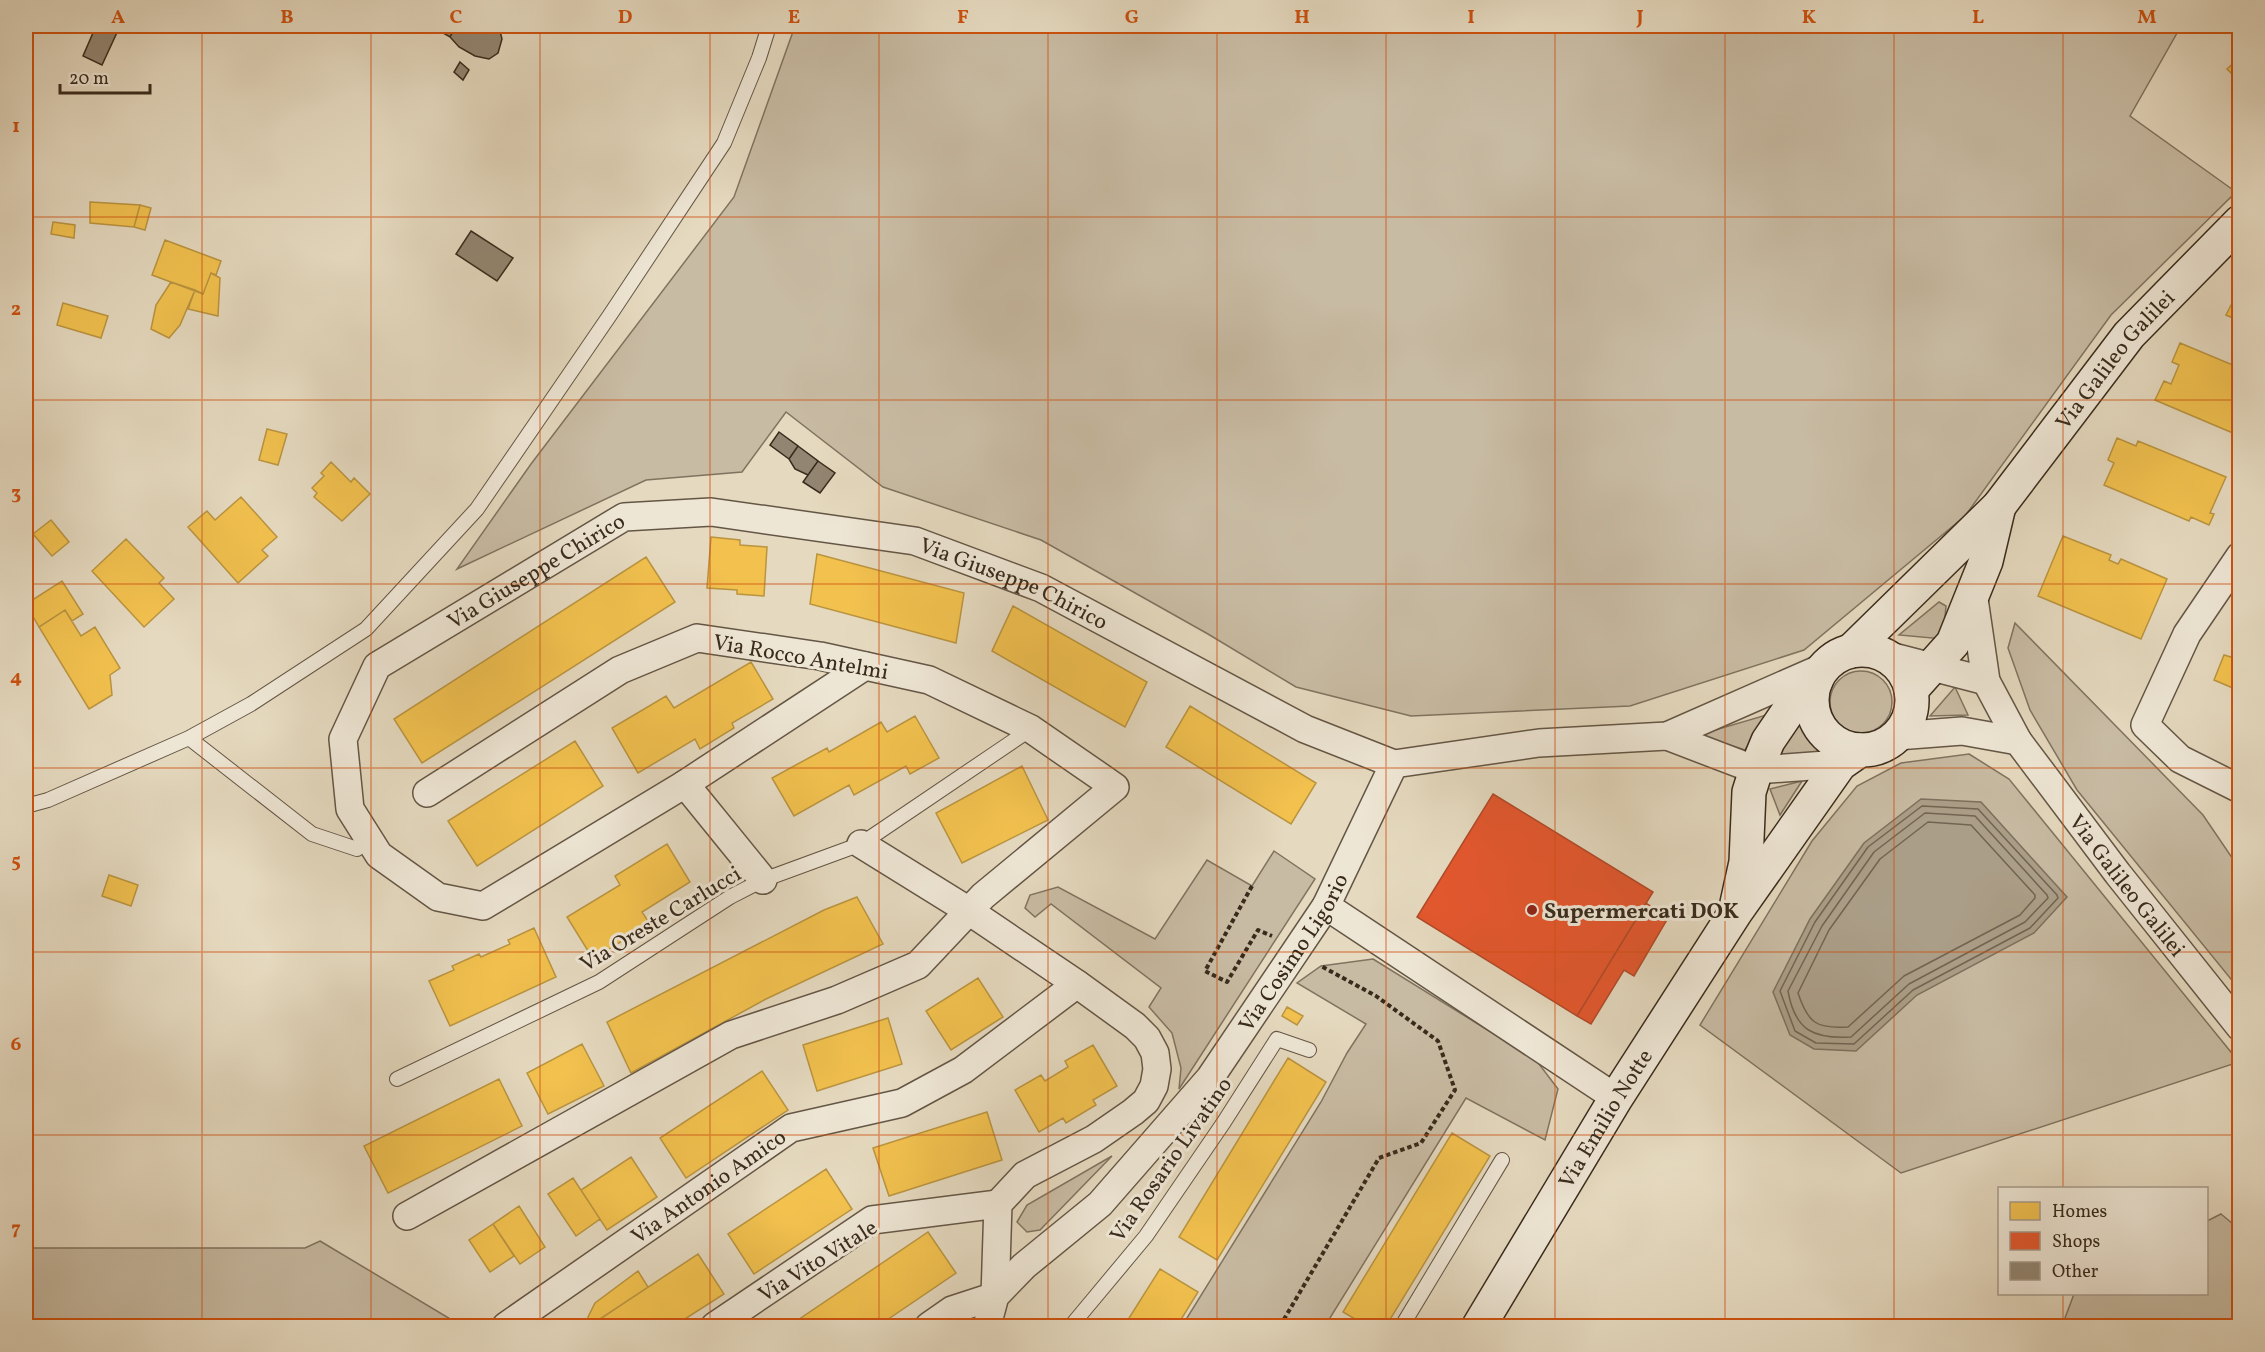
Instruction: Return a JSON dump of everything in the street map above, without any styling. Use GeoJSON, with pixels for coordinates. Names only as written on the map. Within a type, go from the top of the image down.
{"type":"FeatureCollection","features":[{"type":"Feature","properties":{"kind":"street","name":"Via Galileo Galilei"},"geometry":{"type":"LineString","coordinates":[[1736,913],[1746,862],[1749,792],[1768,741],[1787,713],[1844,663],[1999,506],[2129,335],[2240,222]]}},
{"type":"Feature","properties":{"kind":"street"},"geometry":{"type":"LineString","coordinates":[[1911,690],[1953,643],[1986,561],[1999,506]]}},
{"type":"Feature","properties":{"kind":"street","name":"Via Giuseppe Chirico"},"geometry":{"type":"LineString","coordinates":[[865,666],[685,784],[483,906],[438,897],[380,855],[350,808],[343,739],[377,666],[624,517],[711,512],[915,541],[1041,588],[1305,729],[1394,764]]}},
{"type":"Feature","properties":{"kind":"street"},"geometry":{"type":"LineString","coordinates":[[2240,556],[2187,634],[2145,725],[2180,759],[2240,789]]}},
{"type":"Feature","properties":{"kind":"street","name":"Via Galileo Galilei"},"geometry":{"type":"LineString","coordinates":[[1973,592],[1986,681],[2018,741],[2118,874],[2240,1027]]}},
{"type":"Feature","properties":{"kind":"street","name":"Via Rocco Antelmi"},"geometry":{"type":"LineString","coordinates":[[427,793],[620,670],[697,638],[820,656],[929,680],[1031,729],[1115,787],[983,896],[969,911]]}},
{"type":"Feature","properties":{"kind":"street"},"geometry":{"type":"LineString","coordinates":[[1394,764],[1539,743],[1667,736],[1844,663],[1896,663],[1906,675],[1911,690],[1912,706],[1907,722],[1897,736],[1886,744],[1850,757],[1756,770],[1667,736]]}},
{"type":"Feature","properties":{"kind":"street"},"geometry":{"type":"LineString","coordinates":[[1850,757],[1844,746],[1830,738],[1820,726],[1814,712],[1813,696],[1844,663],[1933,666],[1986,681]]}},
{"type":"Feature","properties":{"kind":"street"},"geometry":{"type":"LineString","coordinates":[[1897,736],[1962,731],[2018,741]]}},
{"type":"Feature","properties":{"kind":"street","name":"Via Emilio Notte"},"geometry":{"type":"LineString","coordinates":[[1479,1326],[1616,1098],[1736,913],[1850,757]]}},
{"type":"Feature","properties":{"kind":"street","name":"Via Cosimo Ligorio"},"geometry":{"type":"LineString","coordinates":[[987,1326],[995,1296],[1024,1266],[1100,1204],[1210,1078],[1326,906],[1394,764]]}},
{"type":"Feature","properties":{"kind":"street"},"geometry":{"type":"LineString","coordinates":[[685,784],[763,880]]}},
{"type":"Feature","properties":{"kind":"street"},"geometry":{"type":"LineString","coordinates":[[861,844],[969,911],[1077,984],[1135,1026],[1147,1038],[1155,1053],[1157,1069],[1154,1086],[1146,1101],[1094,1139],[1025,1175],[998,1204],[995,1296],[952,1310],[929,1326]]}},
{"type":"Feature","properties":{"kind":"street"},"geometry":{"type":"LineString","coordinates":[[1326,906],[1616,1098]]}},
{"type":"Feature","properties":{"kind":"street"},"geometry":{"type":"LineString","coordinates":[[407,1216],[731,1035],[837,1000],[918,965],[969,911]]}},
{"type":"Feature","properties":{"kind":"street","name":"Via Antonio Amico"},"geometry":{"type":"LineString","coordinates":[[506,1326],[791,1128],[902,1103],[963,1070],[1077,984]]}},
{"type":"Feature","properties":{"kind":"street","name":"Via Vito Vitale"},"geometry":{"type":"LineString","coordinates":[[715,1326],[872,1220],[998,1204]]}},
{"type":"Feature","properties":{"kind":"lane"},"geometry":{"type":"LineString","coordinates":[[26,806],[48,800],[189,738],[251,704],[366,629],[477,508],[724,143],[759,58],[769,26]]}},
{"type":"Feature","properties":{"kind":"lane","name":"Via Oreste Carlucci"},"geometry":{"type":"LineString","coordinates":[[397,1079],[599,982],[730,897],[763,880],[861,844],[1031,729]]}},
{"type":"Feature","properties":{"kind":"lane"},"geometry":{"type":"LineString","coordinates":[[189,738],[312,834],[357,849],[368,838]]}},
{"type":"Feature","properties":{"kind":"lane","name":"Via Rosario Livatino"},"geometry":{"type":"LineString","coordinates":[[1071,1326],[1146,1236],[1224,1122],[1277,1039],[1309,1050]]}},
{"type":"Feature","properties":{"kind":"lane"},"geometry":{"type":"LineString","coordinates":[[1402,1326],[1502,1160]]}},
{"type":"Feature","properties":{"kind":"path"},"geometry":{"type":"LineString","coordinates":[[1252,886],[1205,971],[1227,982],[1258,930],[1275,937]]}},
{"type":"Feature","properties":{"kind":"path"},"geometry":{"type":"LineString","coordinates":[[1280,1326],[1379,1158],[1421,1143],[1455,1090],[1438,1041],[1376,996],[1321,966]]}},
{"type":"Feature","properties":{"kind":"shaded area"},"geometry":{"type":"Polygon","coordinates":[[[795,26],[2181,26],[2130,116],[2236,192],[2111,315],[1965,516],[1804,650],[1630,706],[1411,716],[1296,687],[1208,634],[1041,540],[883,487],[786,412],[742,472],[646,480],[457,569],[531,464],[734,197],[795,26]]]}},
{"type":"Feature","properties":{"kind":"shaded area"},"geometry":{"type":"Polygon","coordinates":[[[1939,602],[1946,606],[1943,639],[1899,635],[1939,602]]]}},
{"type":"Feature","properties":{"kind":"shaded area"},"geometry":{"type":"Polygon","coordinates":[[[2015,623],[2203,815],[2239,868],[2239,989],[2077,790],[2030,710],[2008,648],[2015,623]]]}},
{"type":"Feature","properties":{"kind":"shaded area"},"geometry":{"type":"Polygon","coordinates":[[[1861,671],[1883,680],[1892,702],[1883,724],[1861,733],[1839,724],[1830,702],[1839,680],[1861,671]]]}},
{"type":"Feature","properties":{"kind":"shaded area"},"geometry":{"type":"Polygon","coordinates":[[[1955,687],[1968,715],[1930,716],[1955,687]]]}},
{"type":"Feature","properties":{"kind":"shaded area"},"geometry":{"type":"Polygon","coordinates":[[[1773,713],[1745,750],[1698,735],[1773,713]]]}},
{"type":"Feature","properties":{"kind":"shaded area"},"geometry":{"type":"Polygon","coordinates":[[[1800,725],[1808,731],[1818,747],[1817,752],[1777,761],[1788,730],[1800,725]]]}},
{"type":"Feature","properties":{"kind":"shaded area"},"geometry":{"type":"Polygon","coordinates":[[[1969,754],[2009,779],[2239,1062],[1901,1173],[1700,1025],[1812,841],[1857,786],[1901,763],[1969,754]]]}},
{"type":"Feature","properties":{"kind":"shaded area"},"geometry":{"type":"Polygon","coordinates":[[[1802,781],[1780,815],[1770,789],[1802,781]]]}},
{"type":"Feature","properties":{"kind":"shaded area"},"geometry":{"type":"Polygon","coordinates":[[[1274,851],[1315,879],[1179,1089],[1181,1068],[1172,1033],[1149,1007],[1161,988],[1051,904],[1035,917],[1025,908],[1030,895],[1058,887],[1155,939],[1207,860],[1252,886],[1274,851]]]}},
{"type":"Feature","properties":{"kind":"shaded area"},"geometry":{"type":"Polygon","coordinates":[[[1373,959],[1536,1060],[1558,1089],[1545,1140],[1466,1098],[1325,1326],[1182,1326],[1321,1102],[1347,1053],[1366,1024],[1297,983],[1321,966],[1373,959]]]}},
{"type":"Feature","properties":{"kind":"shaded area"},"geometry":{"type":"Polygon","coordinates":[[[1112,1156],[1040,1230],[1027,1232],[1017,1222],[1027,1205],[1112,1156]]]}},
{"type":"Feature","properties":{"kind":"shaded area"},"geometry":{"type":"Polygon","coordinates":[[[2221,1214],[2239,1229],[2239,1326],[2062,1326],[2074,1295],[2208,1295],[2208,1220],[2221,1214]]]}},
{"type":"Feature","properties":{"kind":"shaded area"},"geometry":{"type":"Polygon","coordinates":[[[320,1241],[462,1326],[26,1326],[26,1248],[305,1248],[320,1241]]]}},
{"type":"Feature","properties":{"kind":"water"},"geometry":{"type":"Polygon","coordinates":[[[1921,799],[1981,802],[2067,897],[2034,933],[1917,995],[1856,1051],[1814,1049],[1790,1035],[1773,992],[1810,919],[1864,843],[1921,799]]]}},
{"type":"Feature","properties":{"kind":"building: Homes"},"geometry":{"type":"Polygon","coordinates":[[[2240,57],[2240,82],[2227,69],[2240,57]]]}},
{"type":"Feature","properties":{"kind":"building: Homes"},"geometry":{"type":"Polygon","coordinates":[[[90,202],[140,205],[134,227],[90,223],[90,202]]]}},
{"type":"Feature","properties":{"kind":"building: Homes"},"geometry":{"type":"Polygon","coordinates":[[[140,205],[151,208],[145,230],[134,227],[140,205]]]}},
{"type":"Feature","properties":{"kind":"building: Homes"},"geometry":{"type":"Polygon","coordinates":[[[53,222],[75,225],[74,238],[51,234],[53,222]]]}},
{"type":"Feature","properties":{"kind":"building: Homes"},"geometry":{"type":"Polygon","coordinates":[[[165,240],[221,261],[216,275],[211,273],[203,294],[152,275],[165,240]]]}},
{"type":"Feature","properties":{"kind":"building: Homes"},"geometry":{"type":"Polygon","coordinates":[[[211,273],[220,278],[218,316],[188,309],[195,290],[203,294],[211,273]]]}},
{"type":"Feature","properties":{"kind":"building: Homes"},"geometry":{"type":"Polygon","coordinates":[[[171,282],[195,290],[180,325],[169,338],[151,329],[156,305],[171,282]]]}},
{"type":"Feature","properties":{"kind":"building: Homes"},"geometry":{"type":"Polygon","coordinates":[[[2240,287],[2240,321],[2226,315],[2240,287]]]}},
{"type":"Feature","properties":{"kind":"building: Homes"},"geometry":{"type":"Polygon","coordinates":[[[63,303],[108,316],[101,338],[57,325],[63,303]]]}},
{"type":"Feature","properties":{"kind":"building: Homes"},"geometry":{"type":"Polygon","coordinates":[[[2180,343],[2240,368],[2240,436],[2155,400],[2164,381],[2171,384],[2179,365],[2172,362],[2180,343]]]}},
{"type":"Feature","properties":{"kind":"building: Homes"},"geometry":{"type":"Polygon","coordinates":[[[267,429],[287,434],[278,465],[259,460],[267,429]]]}},
{"type":"Feature","properties":{"kind":"building: Homes"},"geometry":{"type":"Polygon","coordinates":[[[2117,438],[2136,446],[2138,441],[2226,477],[2210,513],[2214,514],[2209,525],[2191,517],[2189,521],[2104,485],[2114,463],[2108,460],[2117,438]]]}},
{"type":"Feature","properties":{"kind":"building: Homes"},"geometry":{"type":"Polygon","coordinates":[[[331,462],[351,482],[354,478],[370,494],[342,521],[314,497],[317,493],[312,488],[324,476],[321,473],[331,462]]]}},
{"type":"Feature","properties":{"kind":"building: Homes"},"geometry":{"type":"Polygon","coordinates":[[[241,497],[277,537],[262,550],[268,556],[238,583],[188,527],[207,511],[215,520],[241,497]]]}},
{"type":"Feature","properties":{"kind":"building: Homes"},"geometry":{"type":"Polygon","coordinates":[[[51,520],[69,542],[52,556],[33,534],[51,520]]]}},
{"type":"Feature","properties":{"kind":"building: Homes"},"geometry":{"type":"Polygon","coordinates":[[[2063,536],[2111,555],[2109,560],[2118,564],[2121,559],[2167,579],[2141,639],[2038,596],[2063,536]]]}},
{"type":"Feature","properties":{"kind":"building: Homes"},"geometry":{"type":"Polygon","coordinates":[[[711,537],[740,540],[740,545],[767,547],[764,596],[737,594],[737,590],[707,588],[711,537]]]}},
{"type":"Feature","properties":{"kind":"building: Homes"},"geometry":{"type":"Polygon","coordinates":[[[126,539],[164,578],[159,583],[174,599],[144,627],[92,571],[126,539]]]}},
{"type":"Feature","properties":{"kind":"building: Homes"},"geometry":{"type":"Polygon","coordinates":[[[817,554],[964,593],[956,643],[810,604],[817,554]]]}},
{"type":"Feature","properties":{"kind":"building: Homes"},"geometry":{"type":"Polygon","coordinates":[[[646,557],[675,602],[422,763],[394,719],[646,557]]]}},
{"type":"Feature","properties":{"kind":"building: Homes"},"geometry":{"type":"Polygon","coordinates":[[[62,581],[83,614],[72,621],[65,610],[39,627],[26,604],[62,581]]]}},
{"type":"Feature","properties":{"kind":"building: Homes"},"geometry":{"type":"Polygon","coordinates":[[[1013,606],[1147,682],[1125,727],[992,651],[1013,606]]]}},
{"type":"Feature","properties":{"kind":"building: Homes"},"geometry":{"type":"Polygon","coordinates":[[[65,610],[81,636],[95,627],[120,668],[110,675],[112,695],[89,709],[39,627],[65,610]]]}},
{"type":"Feature","properties":{"kind":"building: Homes"},"geometry":{"type":"Polygon","coordinates":[[[2240,638],[2240,691],[2214,680],[2224,655],[2231,657],[2240,638]]]}},
{"type":"Feature","properties":{"kind":"building: Homes"},"geometry":{"type":"Polygon","coordinates":[[[751,662],[773,699],[732,723],[734,728],[700,749],[695,739],[638,773],[612,728],[666,696],[674,708],[751,662]]]}},
{"type":"Feature","properties":{"kind":"building: Homes"},"geometry":{"type":"Polygon","coordinates":[[[1190,706],[1316,783],[1291,824],[1166,747],[1190,706]]]}},
{"type":"Feature","properties":{"kind":"building: Homes"},"geometry":{"type":"Polygon","coordinates":[[[915,716],[939,758],[910,774],[906,766],[854,795],[849,785],[794,816],[772,778],[827,748],[829,752],[881,722],[887,732],[915,716]]]}},
{"type":"Feature","properties":{"kind":"building: Homes"},"geometry":{"type":"Polygon","coordinates":[[[575,741],[603,786],[477,866],[448,821],[575,741]]]}},
{"type":"Feature","properties":{"kind":"building: Homes"},"geometry":{"type":"Polygon","coordinates":[[[1022,766],[1048,820],[962,863],[936,813],[1022,766]]]}},
{"type":"Feature","properties":{"kind":"building: Homes"},"geometry":{"type":"Polygon","coordinates":[[[667,844],[690,882],[642,912],[650,924],[593,959],[567,917],[620,885],[615,876],[667,844]]]}},
{"type":"Feature","properties":{"kind":"building: Homes"},"geometry":{"type":"Polygon","coordinates":[[[109,875],[138,885],[131,906],[102,896],[109,875]]]}},
{"type":"Feature","properties":{"kind":"building: Homes"},"geometry":{"type":"Polygon","coordinates":[[[857,897],[883,944],[766,999],[631,1073],[607,1022],[824,910],[857,897]]]}},
{"type":"Feature","properties":{"kind":"building: Homes"},"geometry":{"type":"Polygon","coordinates":[[[534,928],[556,977],[450,1026],[429,981],[454,970],[452,966],[479,954],[481,957],[510,944],[508,940],[534,928]]]}},
{"type":"Feature","properties":{"kind":"building: Homes"},"geometry":{"type":"Polygon","coordinates":[[[978,978],[1003,1017],[951,1050],[926,1011],[978,978]]]}},
{"type":"Feature","properties":{"kind":"building: Homes"},"geometry":{"type":"Polygon","coordinates":[[[1287,1007],[1303,1016],[1297,1025],[1282,1016],[1287,1007]]]}},
{"type":"Feature","properties":{"kind":"building: Homes"},"geometry":{"type":"Polygon","coordinates":[[[888,1018],[902,1064],[817,1091],[803,1045],[888,1018]]]}},
{"type":"Feature","properties":{"kind":"building: Homes"},"geometry":{"type":"Polygon","coordinates":[[[582,1044],[604,1086],[548,1114],[527,1073],[582,1044]]]}},
{"type":"Feature","properties":{"kind":"building: Homes"},"geometry":{"type":"Polygon","coordinates":[[[1093,1045],[1117,1086],[1093,1100],[1096,1105],[1066,1123],[1063,1118],[1039,1132],[1015,1090],[1041,1075],[1045,1081],[1068,1067],[1065,1061],[1093,1045]]]}},
{"type":"Feature","properties":{"kind":"building: Homes"},"geometry":{"type":"Polygon","coordinates":[[[1288,1058],[1326,1082],[1217,1260],[1179,1237],[1288,1058]]]}},
{"type":"Feature","properties":{"kind":"building: Homes"},"geometry":{"type":"Polygon","coordinates":[[[762,1071],[788,1110],[686,1178],[660,1138],[762,1071]]]}},
{"type":"Feature","properties":{"kind":"building: Homes"},"geometry":{"type":"Polygon","coordinates":[[[499,1079],[522,1126],[388,1193],[364,1146],[499,1079]]]}},
{"type":"Feature","properties":{"kind":"building: Homes"},"geometry":{"type":"Polygon","coordinates":[[[987,1112],[1002,1160],[889,1196],[873,1148],[987,1112]]]}},
{"type":"Feature","properties":{"kind":"building: Homes"},"geometry":{"type":"Polygon","coordinates":[[[1452,1133],[1490,1156],[1386,1326],[1367,1326],[1343,1312],[1452,1133]]]}},
{"type":"Feature","properties":{"kind":"building: Homes"},"geometry":{"type":"Polygon","coordinates":[[[631,1157],[657,1197],[607,1230],[581,1190],[631,1157]]]}},
{"type":"Feature","properties":{"kind":"building: Homes"},"geometry":{"type":"Polygon","coordinates":[[[826,1169],[852,1209],[754,1274],[728,1234],[826,1169]]]}},
{"type":"Feature","properties":{"kind":"building: Homes"},"geometry":{"type":"Polygon","coordinates":[[[573,1178],[600,1219],[576,1236],[548,1194],[573,1178]]]}},
{"type":"Feature","properties":{"kind":"building: Homes"},"geometry":{"type":"Polygon","coordinates":[[[519,1206],[545,1247],[520,1264],[493,1224],[519,1206]]]}},
{"type":"Feature","properties":{"kind":"building: Homes"},"geometry":{"type":"Polygon","coordinates":[[[493,1224],[514,1256],[490,1272],[469,1240],[493,1224]]]}},
{"type":"Feature","properties":{"kind":"building: Homes"},"geometry":{"type":"Polygon","coordinates":[[[928,1232],[956,1273],[878,1326],[789,1326],[928,1232]]]}},
{"type":"Feature","properties":{"kind":"building: Homes"},"geometry":{"type":"Polygon","coordinates":[[[698,1254],[724,1294],[674,1326],[601,1326],[597,1321],[698,1254]]]}},
{"type":"Feature","properties":{"kind":"building: Homes"},"geometry":{"type":"Polygon","coordinates":[[[1160,1269],[1198,1292],[1177,1326],[1124,1326],[1160,1269]]]}},
{"type":"Feature","properties":{"kind":"building: Homes"},"geometry":{"type":"Polygon","coordinates":[[[638,1271],[648,1287],[597,1321],[601,1326],[591,1326],[588,1317],[595,1303],[638,1271]]]}},
{"type":"Feature","properties":{"kind":"building: Shops","name":"Supermercati DOK"},"geometry":{"type":"Polygon","coordinates":[[[1493,794],[1653,892],[1577,1016],[1417,917],[1493,794]]]}},
{"type":"Feature","properties":{"kind":"building: Shops"},"geometry":{"type":"Polygon","coordinates":[[[1646,903],[1668,918],[1634,976],[1624,970],[1591,1024],[1577,1016],[1646,903]]]}},
{"type":"Feature","properties":{"kind":"building: Other"},"geometry":{"type":"Polygon","coordinates":[[[96,26],[120,26],[102,65],[83,56],[96,26]]]}},
{"type":"Feature","properties":{"kind":"building: Other"},"geometry":{"type":"Polygon","coordinates":[[[431,26],[456,26],[450,37],[431,26]]]}},
{"type":"Feature","properties":{"kind":"building: Other"},"geometry":{"type":"Polygon","coordinates":[[[456,26],[494,26],[500,31],[502,39],[498,53],[489,59],[475,56],[459,47],[450,37],[456,26]]]}},
{"type":"Feature","properties":{"kind":"building: Other"},"geometry":{"type":"Polygon","coordinates":[[[460,62],[469,70],[463,80],[454,72],[460,62]]]}},
{"type":"Feature","properties":{"kind":"building: Other"},"geometry":{"type":"Polygon","coordinates":[[[471,231],[513,258],[497,281],[456,254],[471,231]]]}},
{"type":"Feature","properties":{"kind":"building: Other"},"geometry":{"type":"Polygon","coordinates":[[[779,432],[798,446],[789,459],[770,445],[779,432]]]}},
{"type":"Feature","properties":{"kind":"building: Other"},"geometry":{"type":"Polygon","coordinates":[[[798,446],[818,461],[808,475],[795,469],[789,459],[798,446]]]}},
{"type":"Feature","properties":{"kind":"building: Other"},"geometry":{"type":"Polygon","coordinates":[[[818,461],[835,473],[820,493],[803,482],[818,461]]]}},
{"type":"Feature","properties":{"kind":"place","name":"Supermercati DOK"},"geometry":{"type":"Point","coordinates":[1532,910]}}]}
